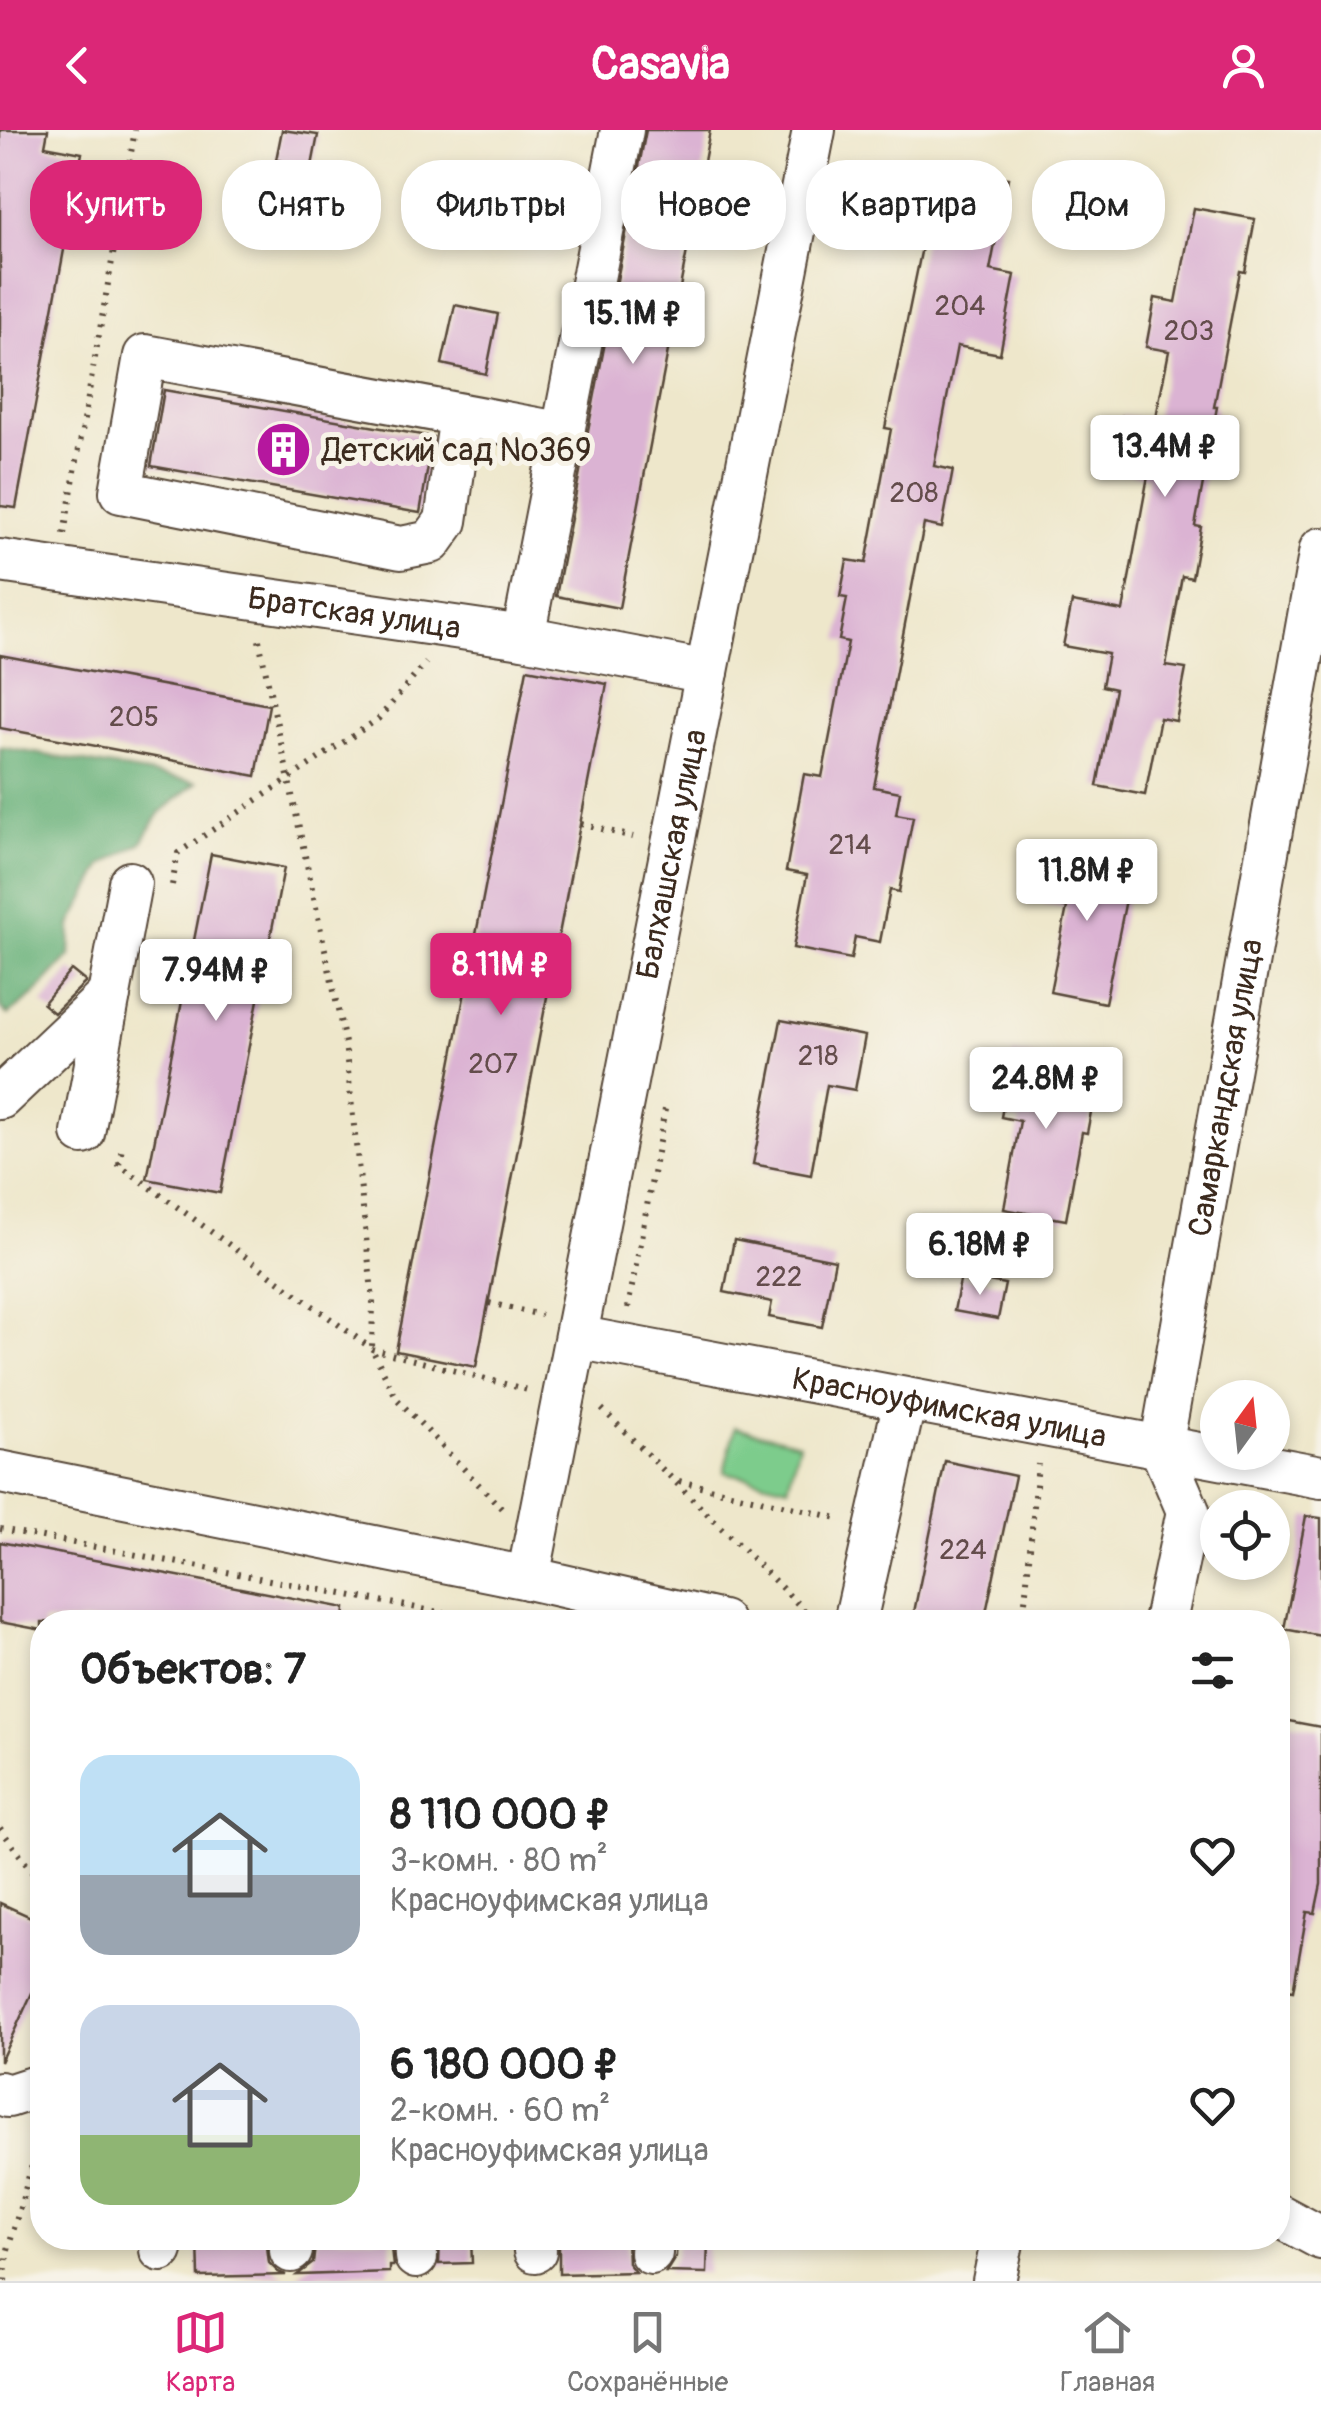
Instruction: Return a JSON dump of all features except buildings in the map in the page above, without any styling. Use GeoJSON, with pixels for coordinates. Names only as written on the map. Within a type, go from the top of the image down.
{"type":"FeatureCollection","features":[{"type":"Feature","properties":{"kind":"street"},"geometry":{"type":"LineString","coordinates":[[524,637],[622,130]]}},
{"type":"Feature","properties":{"kind":"street","name":"Балхашская улица"},"geometry":{"type":"LineString","coordinates":[[531,1561],[560,1326],[707,672],[814,130]]}},
{"type":"Feature","properties":{"kind":"street"},"geometry":{"type":"LineString","coordinates":[[462,415],[446,521],[432,542],[401,548],[121,492],[144,356],[462,415],[564,434]]}},
{"type":"Feature","properties":{"kind":"street","name":"Самаркандская улица"},"geometry":{"type":"LineString","coordinates":[[1162,1448],[1321,549]]}},
{"type":"Feature","properties":{"kind":"street","name":"Братская улица"},"geometry":{"type":"LineString","coordinates":[[0,561],[524,637],[707,672]]}},
{"type":"Feature","properties":{"kind":"street"},"geometry":{"type":"LineString","coordinates":[[103,1139],[108,995],[150,888]]}},
{"type":"Feature","properties":{"kind":"street"},"geometry":{"type":"LineString","coordinates":[[0,1098],[108,995]]}},
{"type":"Feature","properties":{"kind":"street","name":"Красноуфимская улица"},"geometry":{"type":"LineString","coordinates":[[560,1326],[905,1400],[1321,1477]]}},
{"type":"Feature","properties":{"kind":"street"},"geometry":{"type":"LineString","coordinates":[[857,1610],[905,1400]]}},
{"type":"Feature","properties":{"kind":"street"},"geometry":{"type":"LineString","coordinates":[[1162,1448],[1188,1512],[1168,1610]]}},
{"type":"Feature","properties":{"kind":"street"},"geometry":{"type":"LineString","coordinates":[[0,1472],[531,1561],[684,1610]]}},
{"type":"Feature","properties":{"kind":"street"},"geometry":{"type":"LineString","coordinates":[[0,2093],[8,2096],[30,2089]]}},
{"type":"Feature","properties":{"kind":"street"},"geometry":{"type":"LineString","coordinates":[[1290,2221],[1321,2238]]}},
{"type":"Feature","properties":{"kind":"street"},"geometry":{"type":"LineString","coordinates":[[994,2281],[1000,2250]]}},
{"type":"Feature","properties":{"kind":"path"},"geometry":{"type":"LineString","coordinates":[[63,540],[135,130]]}},
{"type":"Feature","properties":{"kind":"path"},"geometry":{"type":"LineString","coordinates":[[260,640],[345,1044],[373,1302],[372,1349],[397,1399],[531,1561]]}},
{"type":"Feature","properties":{"kind":"path"},"geometry":{"type":"LineString","coordinates":[[150,888],[178,853],[378,719],[427,661]]}},
{"type":"Feature","properties":{"kind":"path"},"geometry":{"type":"LineString","coordinates":[[580,824],[633,837]]}},
{"type":"Feature","properties":{"kind":"path"},"geometry":{"type":"LineString","coordinates":[[103,1139],[119,1164]]}},
{"type":"Feature","properties":{"kind":"path"},"geometry":{"type":"LineString","coordinates":[[103,1139],[119,1164],[372,1349],[529,1390]]}},
{"type":"Feature","properties":{"kind":"path"},"geometry":{"type":"LineString","coordinates":[[489,1302],[560,1326]]}},
{"type":"Feature","properties":{"kind":"path"},"geometry":{"type":"LineString","coordinates":[[598,1405],[805,1610]]}},
{"type":"Feature","properties":{"kind":"path"},"geometry":{"type":"LineString","coordinates":[[1024,1610],[1039,1454]]}},
{"type":"Feature","properties":{"kind":"path"},"geometry":{"type":"LineString","coordinates":[[677,1481],[876,1528]]}},
{"type":"Feature","properties":{"kind":"path"},"geometry":{"type":"LineString","coordinates":[[0,1528],[427,1610]]}},
{"type":"Feature","properties":{"kind":"path"},"geometry":{"type":"LineString","coordinates":[[0,1828],[30,1869]]}},
{"type":"Feature","properties":{"kind":"path"},"geometry":{"type":"LineString","coordinates":[[5,2281],[8,2253],[30,2173]]}},
{"type":"Feature","properties":{"kind":"green space"},"geometry":{"type":"Polygon","coordinates":[[[0,747],[197,782],[160,813],[141,843],[103,865],[71,925],[70,956],[34,995],[8,1015],[0,1008],[0,747]]]}},
{"type":"Feature","properties":{"kind":"green space"},"geometry":{"type":"Polygon","coordinates":[[[735,1427],[799,1443],[788,1487],[724,1472],[735,1427]]]}},
{"type":"Feature","properties":{"kind":"place","name":"Детский сад №369"},"geometry":{"type":"Point","coordinates":[283,450]}}]}
